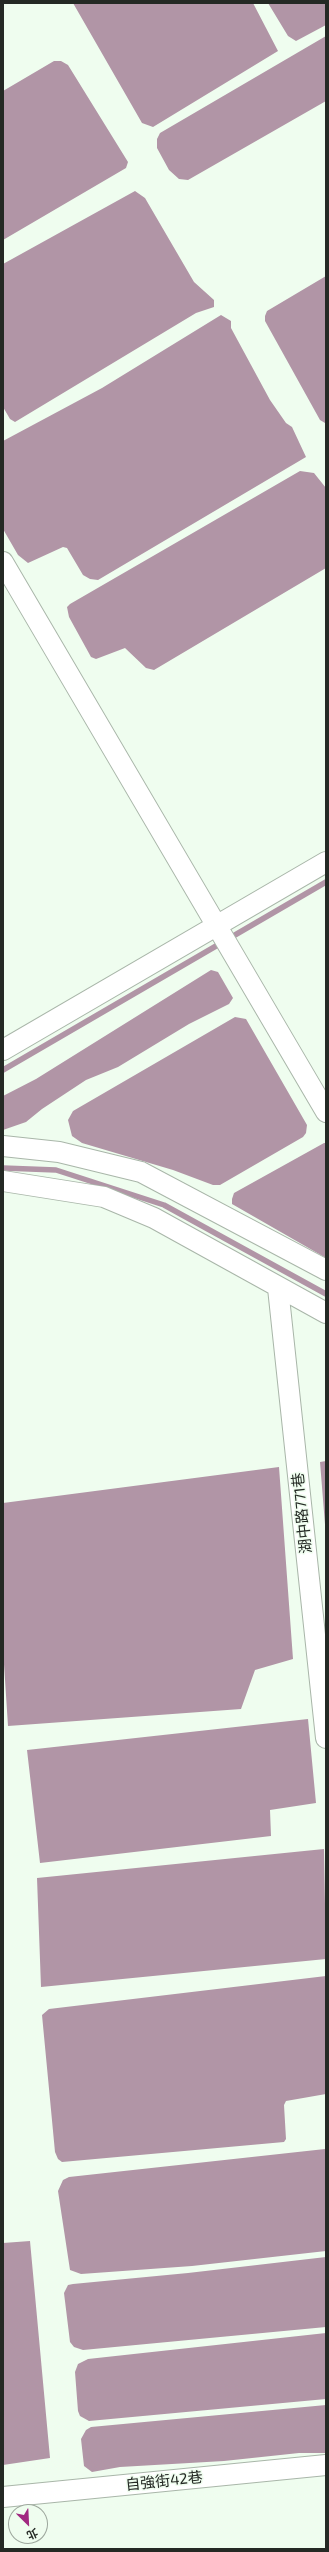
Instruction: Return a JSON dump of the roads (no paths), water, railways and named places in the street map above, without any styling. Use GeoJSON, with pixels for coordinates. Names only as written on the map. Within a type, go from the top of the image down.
{"type":"FeatureCollection","features":[{"type":"Feature","properties":{"kind":"street"},"geometry":{"type":"LineString","coordinates":[[3,562],[326,1112]]}},
{"type":"Feature","properties":{"kind":"street"},"geometry":{"type":"LineString","coordinates":[[3,1050],[218,927],[326,862]]}},
{"type":"Feature","properties":{"kind":"street"},"geometry":{"type":"LineString","coordinates":[[3,1146],[59,1152],[141,1172],[326,1270]]}},
{"type":"Feature","properties":{"kind":"street"},"geometry":{"type":"LineString","coordinates":[[3,1181],[104,1197],[154,1218],[278,1288],[326,1313]]}},
{"type":"Feature","properties":{"kind":"street","name":"湖中路771巷"},"geometry":{"type":"LineString","coordinates":[[278,1288],[326,1738]]}},
{"type":"Feature","properties":{"kind":"street","name":"自強街42巷"},"geometry":{"type":"LineString","coordinates":[[3,2497],[326,2465]]}},
{"type":"Feature","properties":{"kind":"waterway"},"geometry":{"type":"LineString","coordinates":[[3,1070],[326,882]]}},
{"type":"Feature","properties":{"kind":"waterway"},"geometry":{"type":"LineString","coordinates":[[3,1168],[56,1170],[164,1205],[326,1294]]}}]}
